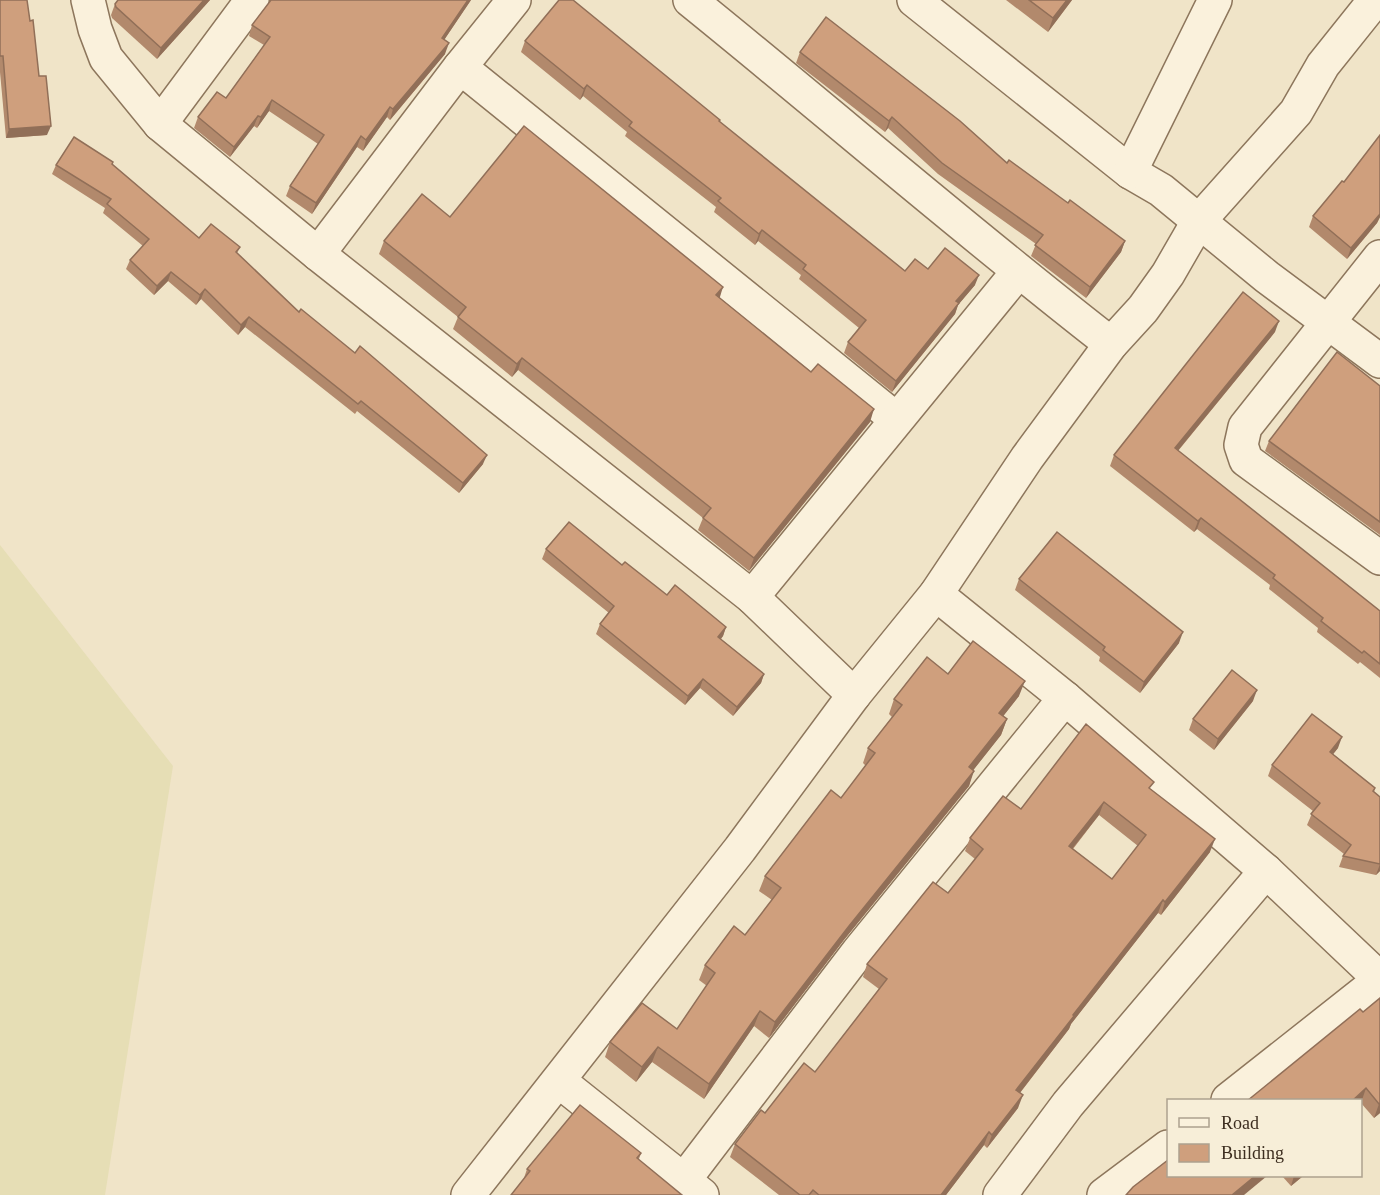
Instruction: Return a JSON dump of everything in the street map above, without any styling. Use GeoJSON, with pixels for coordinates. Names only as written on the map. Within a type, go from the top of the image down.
{"type":"FeatureCollection","features":[{"type":"Feature","properties":{"kind":"street"},"geometry":{"type":"LineString","coordinates":[[88,0],[95,29],[106,58],[160,124],[318,254],[752,597],[854,695]]}},
{"type":"Feature","properties":{"kind":"street"},"geometry":{"type":"LineString","coordinates":[[160,124],[252,0]]}},
{"type":"Feature","properties":{"kind":"street"},"geometry":{"type":"LineString","coordinates":[[318,254],[460,67],[514,0]]}},
{"type":"Feature","properties":{"kind":"street"},"geometry":{"type":"LineString","coordinates":[[690,0],[781,73],[1018,272],[1111,344]]}},
{"type":"Feature","properties":{"kind":"street"},"geometry":{"type":"LineString","coordinates":[[1130,172],[1215,0]]}},
{"type":"Feature","properties":{"kind":"street"},"geometry":{"type":"LineString","coordinates":[[468,1195],[740,849],[854,695],[936,594],[1027,458],[1111,344],[1143,309],[1162,283],[1198,222],[1296,112],[1323,65],[1375,0]]}},
{"type":"Feature","properties":{"kind":"street"},"geometry":{"type":"LineString","coordinates":[[920,2],[1130,172],[1161,190],[1267,277],[1380,361]]}},
{"type":"Feature","properties":{"kind":"street"},"geometry":{"type":"LineString","coordinates":[[460,67],[896,419]]}},
{"type":"Feature","properties":{"kind":"street"},"geometry":{"type":"LineString","coordinates":[[1380,257],[1245,427],[1241,444],[1246,460],[1380,558]]}},
{"type":"Feature","properties":{"kind":"street"},"geometry":{"type":"LineString","coordinates":[[752,597],[1018,272]]}},
{"type":"Feature","properties":{"kind":"street"},"geometry":{"type":"LineString","coordinates":[[936,594],[1065,698],[1266,871],[1380,980],[1231,1099]]}},
{"type":"Feature","properties":{"kind":"street"},"geometry":{"type":"LineString","coordinates":[[559,1081],[693,1187],[858,952],[1065,698]]}},
{"type":"Feature","properties":{"kind":"street"},"geometry":{"type":"LineString","coordinates":[[1000,1195],[1068,1104],[1266,871]]}},
{"type":"Feature","properties":{"kind":"street"},"geometry":{"type":"LineString","coordinates":[[1104,1195],[1167,1148]]}},
{"type":"Feature","properties":{"kind":"shaded area"},"geometry":{"type":"Polygon","coordinates":[[[0,545],[173,766],[105,1195],[0,1195],[0,545]]]}},
{"type":"Feature","properties":{"kind":"building"},"geometry":{"type":"Polygon","coordinates":[[[0,0],[27,0],[30,21],[33,20],[39,76],[46,76],[51,126],[9,129],[3,56],[0,56],[0,0]]]}},
{"type":"Feature","properties":{"kind":"building"},"geometry":{"type":"Polygon","coordinates":[[[118,0],[204,0],[161,48],[116,7],[118,0]]]}},
{"type":"Feature","properties":{"kind":"building"},"geometry":{"type":"Polygon","coordinates":[[[271,0],[468,0],[442,38],[449,43],[393,109],[390,107],[366,140],[361,136],[316,203],[290,186],[324,135],[272,100],[261,117],[258,116],[234,147],[198,117],[217,92],[226,98],[270,37],[252,25],[271,0]]]}},
{"type":"Feature","properties":{"kind":"building"},"geometry":{"type":"Polygon","coordinates":[[[559,0],[573,0],[905,271],[915,259],[928,269],[945,248],[979,275],[956,301],[959,303],[896,381],[848,342],[866,320],[803,269],[806,265],[762,230],[759,234],[718,201],[721,198],[629,126],[632,122],[587,85],[584,89],[525,41],[559,0]]]}},
{"type":"Feature","properties":{"kind":"building"},"geometry":{"type":"Polygon","coordinates":[[[1029,0],[1067,0],[1053,18],[1029,0]]]}},
{"type":"Feature","properties":{"kind":"building"},"geometry":{"type":"Polygon","coordinates":[[[826,17],[960,121],[1007,163],[1009,160],[1068,203],[1070,200],[1125,241],[1090,287],[1035,245],[1043,235],[942,163],[892,117],[889,121],[800,52],[826,17]]]}},
{"type":"Feature","properties":{"kind":"building"},"geometry":{"type":"Polygon","coordinates":[[[524,126],[723,287],[716,295],[811,372],[818,364],[874,409],[754,558],[703,518],[711,508],[522,358],[517,364],[458,317],[466,307],[384,241],[422,194],[450,217],[524,126]]]}},
{"type":"Feature","properties":{"kind":"building"},"geometry":{"type":"Polygon","coordinates":[[[1380,135],[1380,214],[1351,248],[1313,216],[1342,181],[1344,182],[1380,135]]]}},
{"type":"Feature","properties":{"kind":"building"},"geometry":{"type":"Polygon","coordinates":[[[74,137],[113,162],[112,164],[199,238],[211,224],[240,247],[236,252],[299,312],[301,309],[355,353],[360,346],[487,455],[463,483],[361,401],[358,404],[249,317],[241,325],[205,289],[200,295],[171,272],[157,286],[130,260],[149,239],[107,204],[111,199],[56,165],[74,137]]]}},
{"type":"Feature","properties":{"kind":"building"},"geometry":{"type":"Polygon","coordinates":[[[1243,292],[1279,321],[1175,448],[1380,611],[1380,664],[1321,621],[1323,618],[1273,578],[1275,575],[1201,518],[1198,521],[1114,455],[1243,292]]]}},
{"type":"Feature","properties":{"kind":"building"},"geometry":{"type":"Polygon","coordinates":[[[1337,352],[1380,386],[1380,522],[1269,441],[1337,352]]]}},
{"type":"Feature","properties":{"kind":"building"},"geometry":{"type":"Polygon","coordinates":[[[569,522],[622,565],[625,562],[667,595],[675,585],[726,627],[718,637],[764,674],[737,707],[703,679],[688,696],[600,624],[614,606],[546,549],[569,522]]]}},
{"type":"Feature","properties":{"kind":"building"},"geometry":{"type":"Polygon","coordinates":[[[1057,532],[1183,632],[1144,682],[1103,650],[1105,647],[1019,579],[1057,532]]]}},
{"type":"Feature","properties":{"kind":"building"},"geometry":{"type":"Polygon","coordinates":[[[973,641],[1025,681],[999,713],[1007,719],[969,767],[974,771],[775,1022],[760,1011],[709,1084],[658,1047],[642,1067],[610,1042],[642,1003],[677,1029],[715,973],[705,965],[734,926],[745,935],[781,888],[765,876],[831,790],[841,798],[875,753],[868,748],[902,705],[894,699],[927,657],[948,674],[973,641]]]}},
{"type":"Feature","properties":{"kind":"building"},"geometry":{"type":"Polygon","coordinates":[[[1232,670],[1257,690],[1218,739],[1193,719],[1232,670]]]}},
{"type":"Feature","properties":{"kind":"building"},"geometry":{"type":"Polygon","coordinates":[[[1312,714],[1342,737],[1330,752],[1375,788],[1373,791],[1380,797],[1380,864],[1343,856],[1351,845],[1311,814],[1320,803],[1272,765],[1312,714]]]}},
{"type":"Feature","properties":{"kind":"building"},"geometry":{"type":"Polygon","coordinates":[[[1086,724],[1154,782],[1149,788],[1215,839],[1165,902],[1163,900],[1073,1015],[1016,1090],[1023,1095],[992,1135],[989,1132],[941,1195],[819,1195],[813,1190],[809,1195],[800,1195],[735,1144],[761,1110],[765,1113],[804,1063],[815,1072],[887,979],[867,964],[933,882],[948,893],[983,849],[970,838],[1003,796],[1021,809],[1086,724]],[[1104,802],[1069,846],[1112,879],[1146,835],[1104,802]]]}},
{"type":"Feature","properties":{"kind":"building"},"geometry":{"type":"Polygon","coordinates":[[[1380,998],[1379,1104],[1366,1088],[1354,1099],[1249,1099],[1360,1009],[1363,1012],[1380,998]]]}},
{"type":"Feature","properties":{"kind":"building"},"geometry":{"type":"Polygon","coordinates":[[[580,1105],[641,1153],[637,1158],[682,1195],[511,1195],[530,1171],[527,1169],[580,1105]]]}},
{"type":"Feature","properties":{"kind":"building"},"geometry":{"type":"Polygon","coordinates":[[[1167,1161],[1167,1177],[1254,1177],[1232,1195],[1126,1195],[1167,1161]]]}}]}
